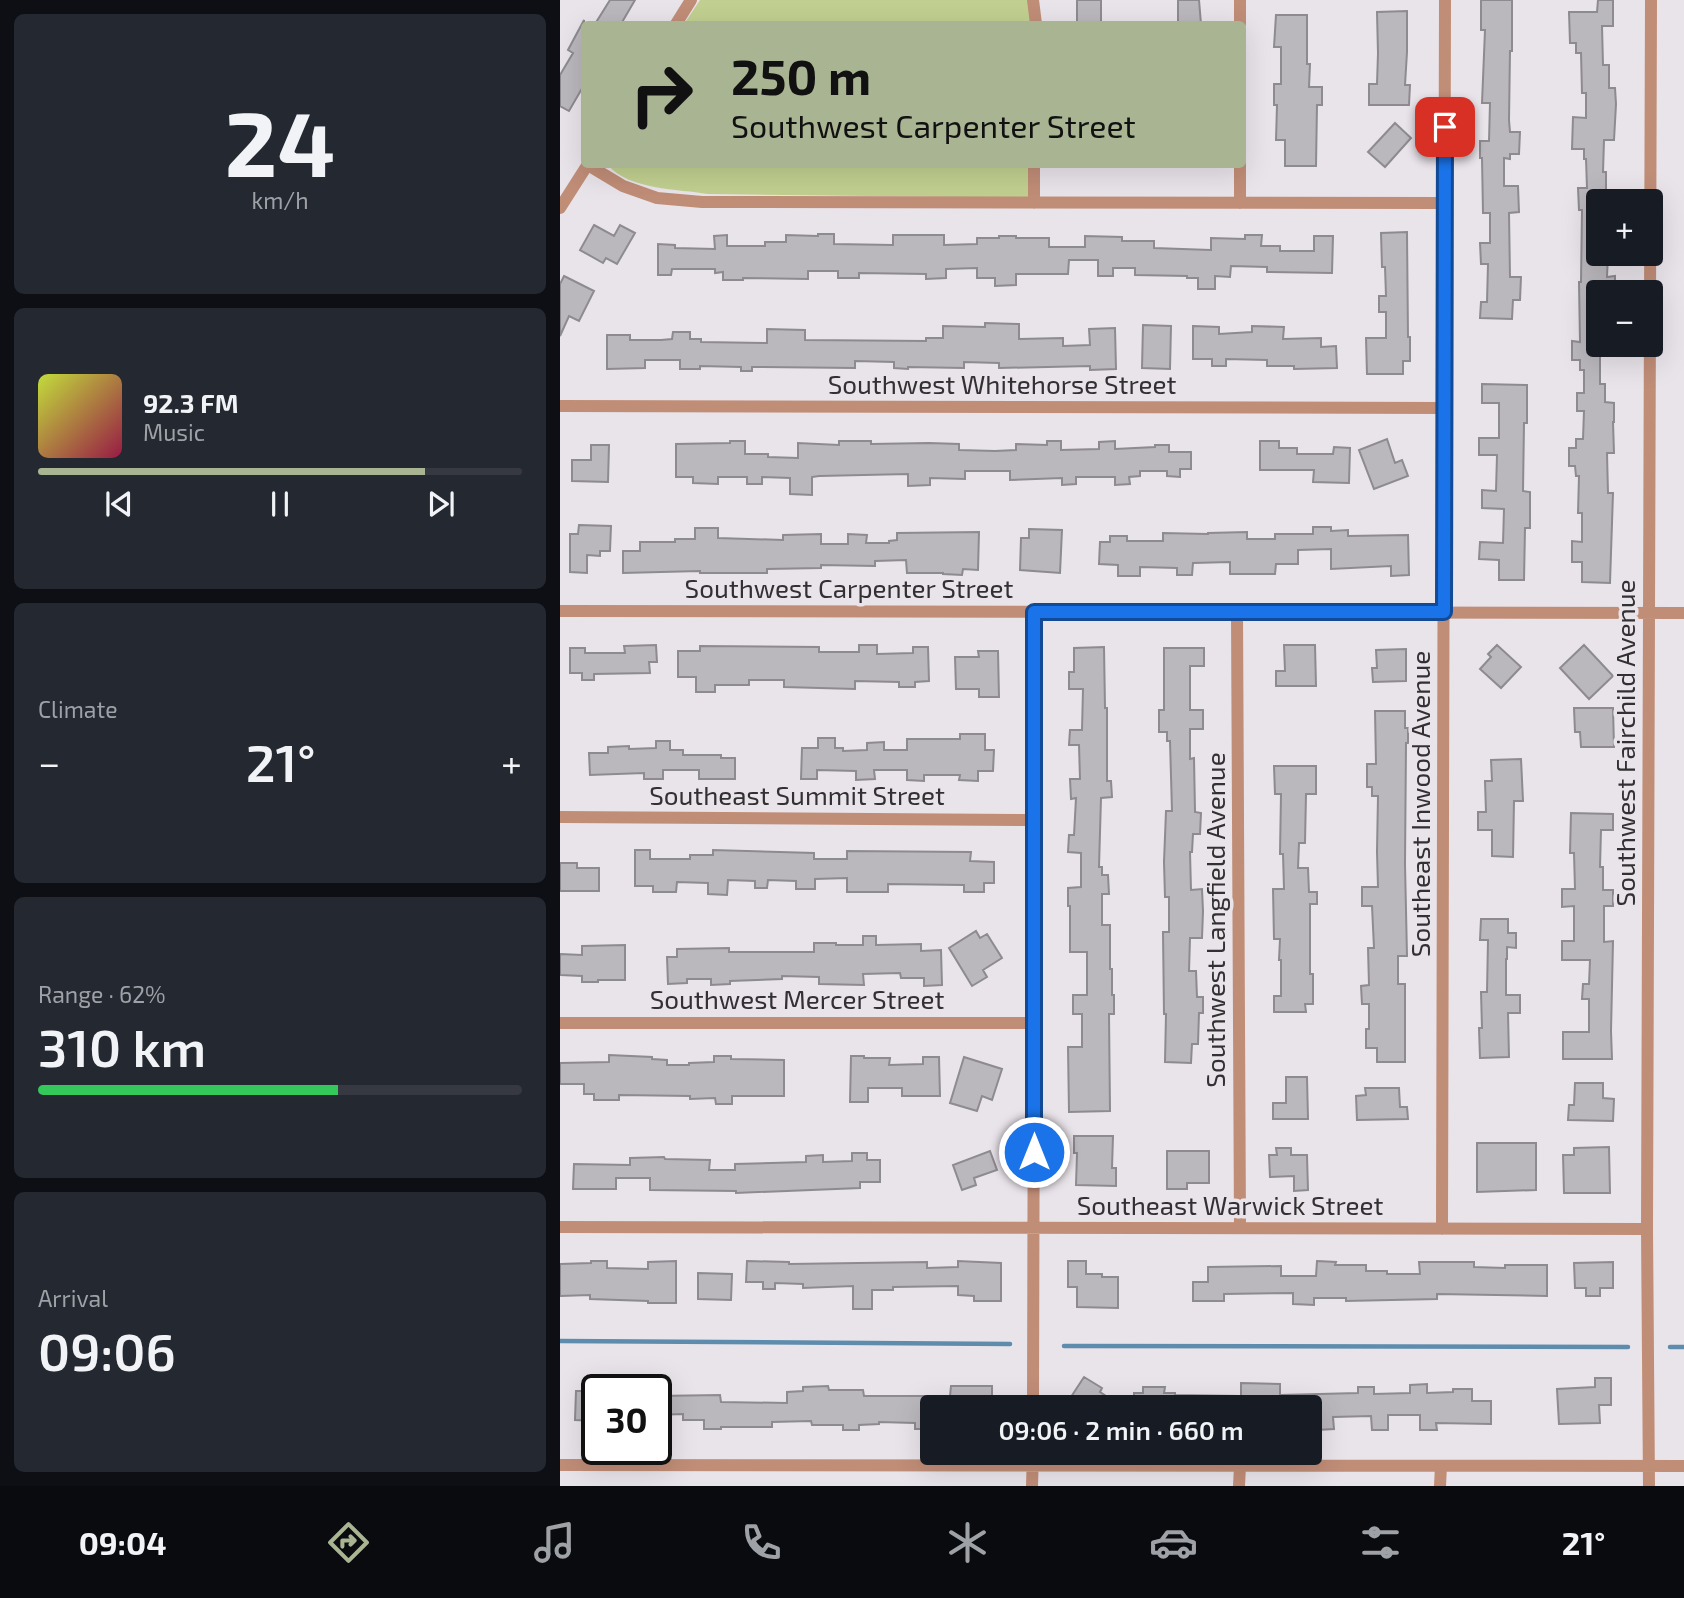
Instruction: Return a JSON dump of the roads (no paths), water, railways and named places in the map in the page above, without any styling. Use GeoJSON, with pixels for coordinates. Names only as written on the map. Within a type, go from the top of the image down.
{"type":"FeatureCollection","features":[{"type":"Feature","properties":{"kind":"street"},"geometry":{"type":"LineString","coordinates":[[678,21],[691,0]]}},
{"type":"Feature","properties":{"kind":"street"},"geometry":{"type":"LineString","coordinates":[[1033,0],[1036,21]]}},
{"type":"Feature","properties":{"kind":"street"},"geometry":{"type":"LineString","coordinates":[[1240,0],[1240,21]]}},
{"type":"Feature","properties":{"kind":"street","name":"Southeast Inwood Avenue"},"geometry":{"type":"LineString","coordinates":[[1442,1229],[1445,0]]}},
{"type":"Feature","properties":{"kind":"street","name":"Southwest Fairchild Avenue"},"geometry":{"type":"LineString","coordinates":[[1648,1486],[1651,0]]}},
{"type":"Feature","properties":{"kind":"street"},"geometry":{"type":"LineString","coordinates":[[560,208],[586,168]]}},
{"type":"Feature","properties":{"kind":"street"},"geometry":{"type":"LineString","coordinates":[[593,168],[623,186],[657,198],[702,202],[1445,203]]}},
{"type":"Feature","properties":{"kind":"street"},"geometry":{"type":"LineString","coordinates":[[1034,168],[1034,203]]}},
{"type":"Feature","properties":{"kind":"street"},"geometry":{"type":"LineString","coordinates":[[1240,168],[1240,203]]}},
{"type":"Feature","properties":{"kind":"street","name":"Southwest Whitehorse Street"},"geometry":{"type":"LineString","coordinates":[[560,407],[1445,408]]}},
{"type":"Feature","properties":{"kind":"street","name":"Southwest Carpenter Street"},"geometry":{"type":"LineString","coordinates":[[560,611],[1684,613]]}},
{"type":"Feature","properties":{"kind":"street"},"geometry":{"type":"LineString","coordinates":[[1033,1395],[1034,612]]}},
{"type":"Feature","properties":{"kind":"street","name":"Southwest Langfield Avenue"},"geometry":{"type":"LineString","coordinates":[[1237,612],[1240,1228]]}},
{"type":"Feature","properties":{"kind":"street","name":"Southeast Summit Street"},"geometry":{"type":"LineString","coordinates":[[560,817],[1034,820]]}},
{"type":"Feature","properties":{"kind":"street","name":"Southwest Mercer Street"},"geometry":{"type":"LineString","coordinates":[[560,1023],[1033,1023]]}},
{"type":"Feature","properties":{"kind":"street","name":"Southeast Warwick Street"},"geometry":{"type":"LineString","coordinates":[[560,1227],[1647,1229]]}},
{"type":"Feature","properties":{"kind":"street"},"geometry":{"type":"LineString","coordinates":[[560,1465],[920,1460]]}},
{"type":"Feature","properties":{"kind":"street"},"geometry":{"type":"LineString","coordinates":[[1032,1486],[1033,1465]]}},
{"type":"Feature","properties":{"kind":"street"},"geometry":{"type":"LineString","coordinates":[[1210,1465],[1684,1466]]}},
{"type":"Feature","properties":{"kind":"street"},"geometry":{"type":"LineString","coordinates":[[1239,1486],[1240,1466]]}},
{"type":"Feature","properties":{"kind":"street"},"geometry":{"type":"LineString","coordinates":[[1440,1486],[1441,1466]]}},
{"type":"Feature","properties":{"kind":"waterway"},"geometry":{"type":"LineString","coordinates":[[560,1341],[1010,1344]]}},
{"type":"Feature","properties":{"kind":"waterway"},"geometry":{"type":"LineString","coordinates":[[1064,1346],[1628,1347]]}},
{"type":"Feature","properties":{"kind":"waterway"},"geometry":{"type":"LineString","coordinates":[[1670,1347],[1684,1347]]}}]}
